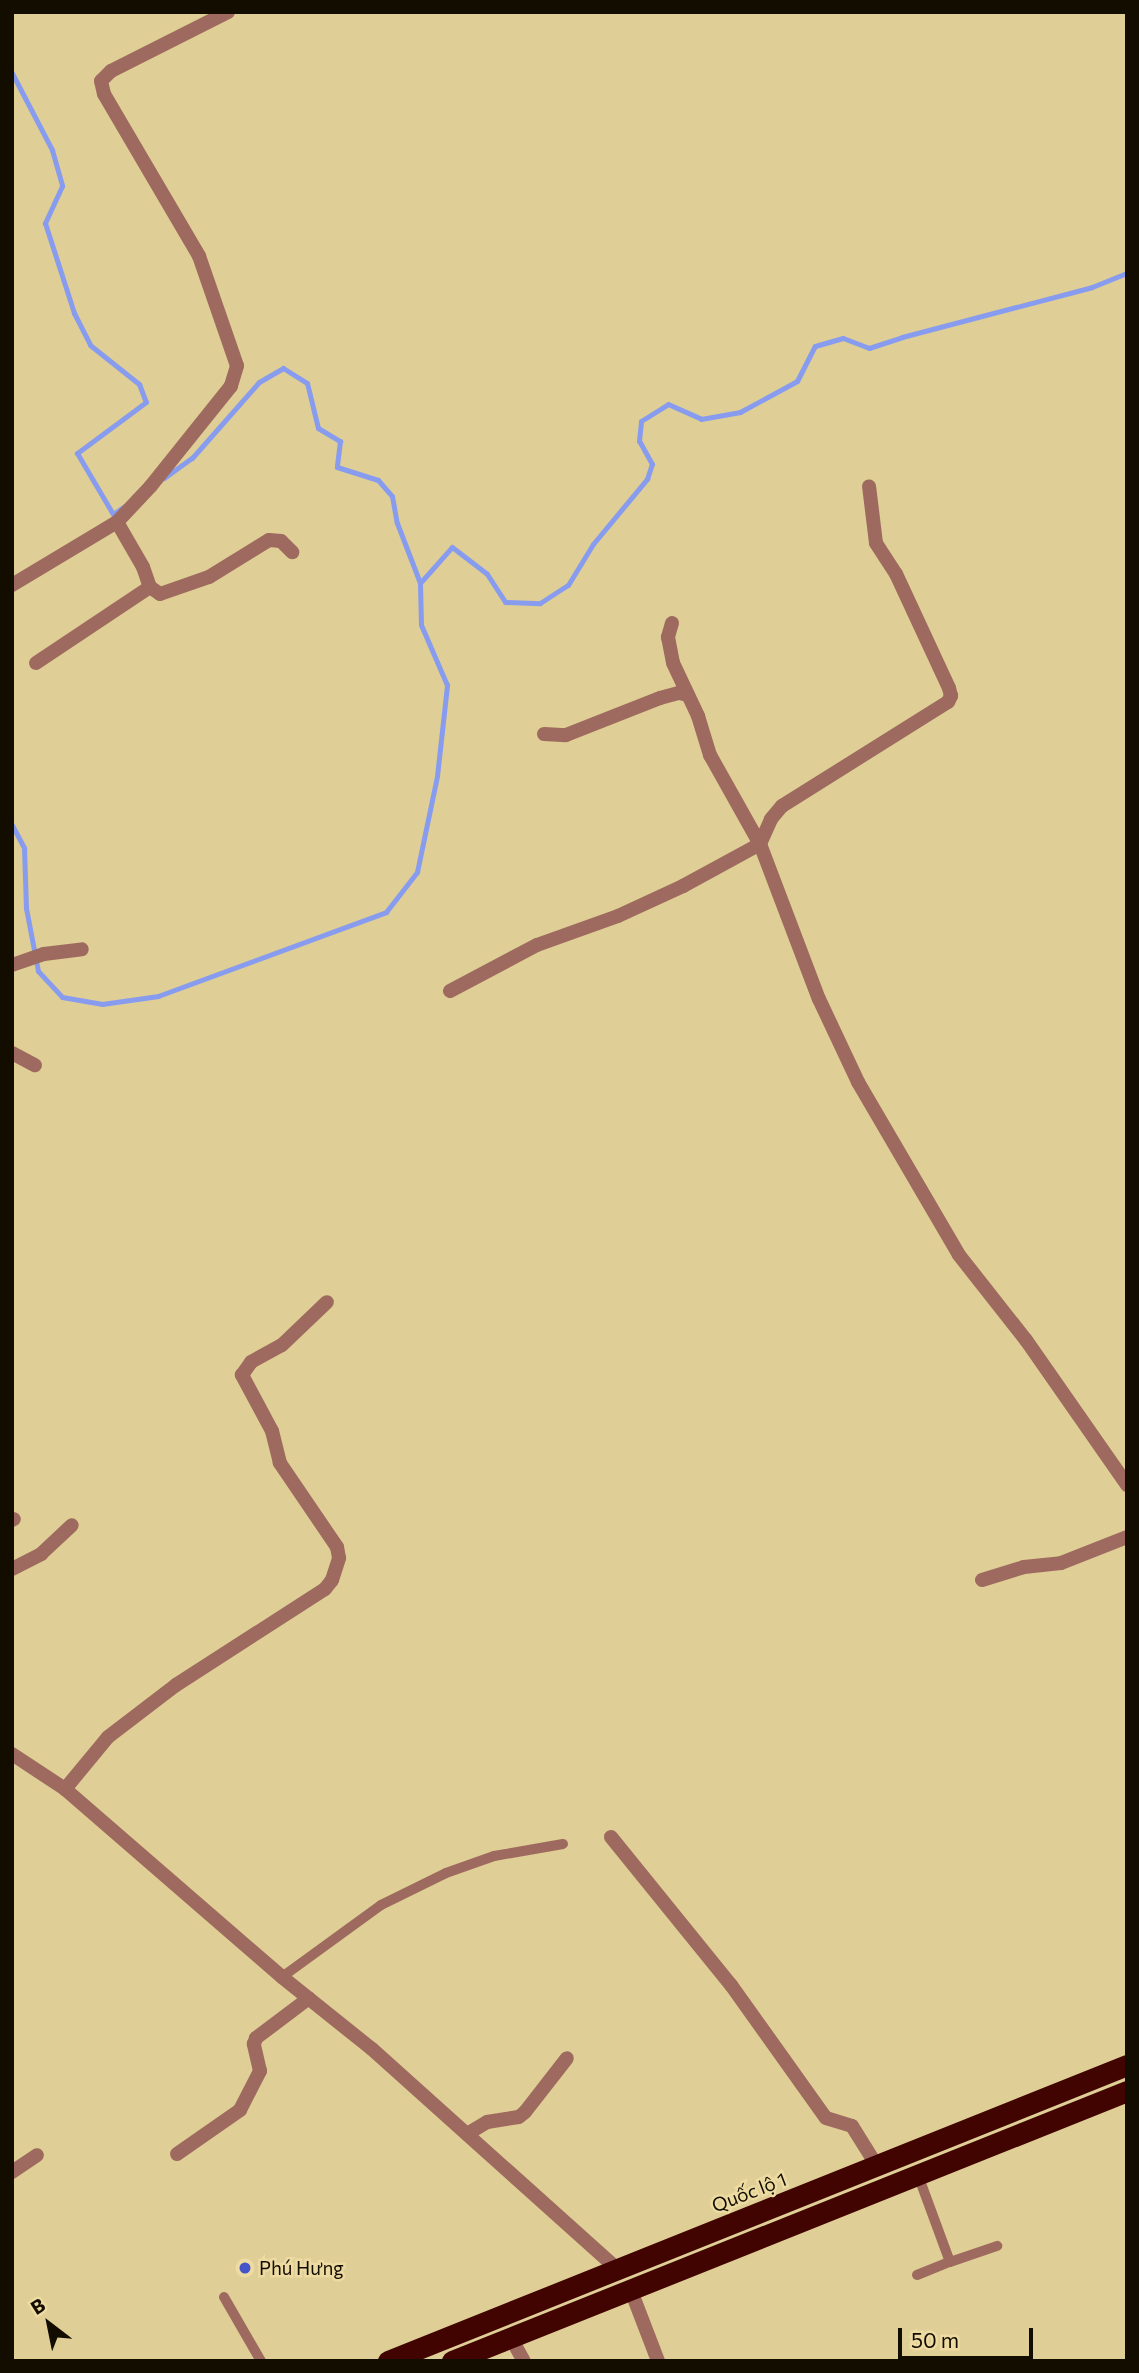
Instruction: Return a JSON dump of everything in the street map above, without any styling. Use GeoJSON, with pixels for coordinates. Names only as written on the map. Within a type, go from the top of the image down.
{"type":"FeatureCollection","features":[{"type":"Feature","properties":{"kind":"highway","name":"Quốc lộ 1"},"geometry":{"type":"LineString","coordinates":[[388,2361],[616,2268],[1126,2068]]}},
{"type":"Feature","properties":{"kind":"highway"},"geometry":{"type":"LineString","coordinates":[[452,2361],[1127,2091]]}},
{"type":"Feature","properties":{"kind":"street"},"geometry":{"type":"LineString","coordinates":[[12,585],[117,522],[150,487],[231,386],[237,366],[199,256],[104,94],[101,81],[111,71],[228,12]]}},
{"type":"Feature","properties":{"kind":"street"},"geometry":{"type":"LineString","coordinates":[[450,990],[537,945],[618,916],[683,886],[760,844],[771,818],[782,806],[947,702],[951,696],[896,574],[878,549],[869,486]]}},
{"type":"Feature","properties":{"kind":"street"},"geometry":{"type":"LineString","coordinates":[[117,522],[143,567],[150,587],[160,594],[209,577],[269,540],[281,541],[292,552]]}},
{"type":"Feature","properties":{"kind":"street"},"geometry":{"type":"LineString","coordinates":[[36,663],[150,587]]}},
{"type":"Feature","properties":{"kind":"street"},"geometry":{"type":"LineString","coordinates":[[672,622],[668,637],[670,654],[698,716],[710,755],[760,844],[819,999],[858,1082],[960,1255],[1026,1340],[1127,1485]]}},
{"type":"Feature","properties":{"kind":"street"},"geometry":{"type":"LineString","coordinates":[[544,734],[566,735],[660,698],[679,693],[688,695]]}},
{"type":"Feature","properties":{"kind":"street"},"geometry":{"type":"LineString","coordinates":[[12,965],[44,954],[82,949]]}},
{"type":"Feature","properties":{"kind":"street"},"geometry":{"type":"LineString","coordinates":[[12,1053],[35,1065]]}},
{"type":"Feature","properties":{"kind":"street"},"geometry":{"type":"LineString","coordinates":[[65,1789],[108,1737],[176,1685],[325,1589],[332,1580],[339,1558],[337,1547],[281,1463],[272,1431],[242,1375],[251,1362],[282,1345],[327,1303]]}},
{"type":"Feature","properties":{"kind":"street"},"geometry":{"type":"LineString","coordinates":[[12,1570],[41,1554],[72,1525]]}},
{"type":"Feature","properties":{"kind":"street"},"geometry":{"type":"LineString","coordinates":[[982,1580],[1024,1567],[1061,1563],[1127,1537]]}},
{"type":"Feature","properties":{"kind":"street"},"geometry":{"type":"LineString","coordinates":[[12,1754],[65,1789],[282,1977],[372,2049],[616,2268]]}},
{"type":"Feature","properties":{"kind":"street"},"geometry":{"type":"LineString","coordinates":[[611,1837],[731,1985],[826,2118],[852,2126],[877,2166]]}},
{"type":"Feature","properties":{"kind":"street"},"geometry":{"type":"LineString","coordinates":[[177,2154],[240,2110],[260,2071],[254,2044],[256,2038],[309,1998]]}},
{"type":"Feature","properties":{"kind":"street"},"geometry":{"type":"LineString","coordinates":[[467,2134],[487,2122],[519,2117],[567,2058]]}},
{"type":"Feature","properties":{"kind":"street"},"geometry":{"type":"LineString","coordinates":[[12,2172],[37,2155]]}},
{"type":"Feature","properties":{"kind":"street"},"geometry":{"type":"LineString","coordinates":[[630,2288],[658,2361]]}},
{"type":"Feature","properties":{"kind":"street"},"geometry":{"type":"LineString","coordinates":[[511,2338],[524,2361]]}},
{"type":"Feature","properties":{"kind":"lane"},"geometry":{"type":"LineString","coordinates":[[282,1977],[381,1905],[446,1872],[494,1856],[563,1844]]}},
{"type":"Feature","properties":{"kind":"lane"},"geometry":{"type":"LineString","coordinates":[[918,2174],[950,2262]]}},
{"type":"Feature","properties":{"kind":"lane"},"geometry":{"type":"LineString","coordinates":[[917,2275],[997,2246]]}},
{"type":"Feature","properties":{"kind":"lane"},"geometry":{"type":"LineString","coordinates":[[224,2297],[261,2361]]}},
{"type":"Feature","properties":{"kind":"waterway"},"geometry":{"type":"LineString","coordinates":[[12,73],[52,150],[62,186],[45,223],[74,313],[90,345],[139,384],[146,402],[77,453],[113,514],[125,506]]}},
{"type":"Feature","properties":{"kind":"waterway"},"geometry":{"type":"LineString","coordinates":[[12,825],[24,848],[26,908],[38,971],[62,997],[102,1004],[158,996],[386,912],[417,872],[437,776],[447,685],[421,625],[420,583],[452,547],[487,574],[505,602],[540,603],[568,585],[593,544],[647,479],[652,464],[639,441],[641,421],[668,404],[701,419],[740,412],[797,381],[815,346],[843,338],[869,348],[1092,287],[1127,273]]}},
{"type":"Feature","properties":{"kind":"waterway"},"geometry":{"type":"LineString","coordinates":[[164,478],[192,458],[259,382],[283,368],[307,383],[318,428],[340,441],[337,467],[378,480],[392,496],[397,523],[420,583]]}},
{"type":"Feature","properties":{"kind":"place","name":"Phú Hưng"},"geometry":{"type":"Point","coordinates":[245,2268]}}]}
